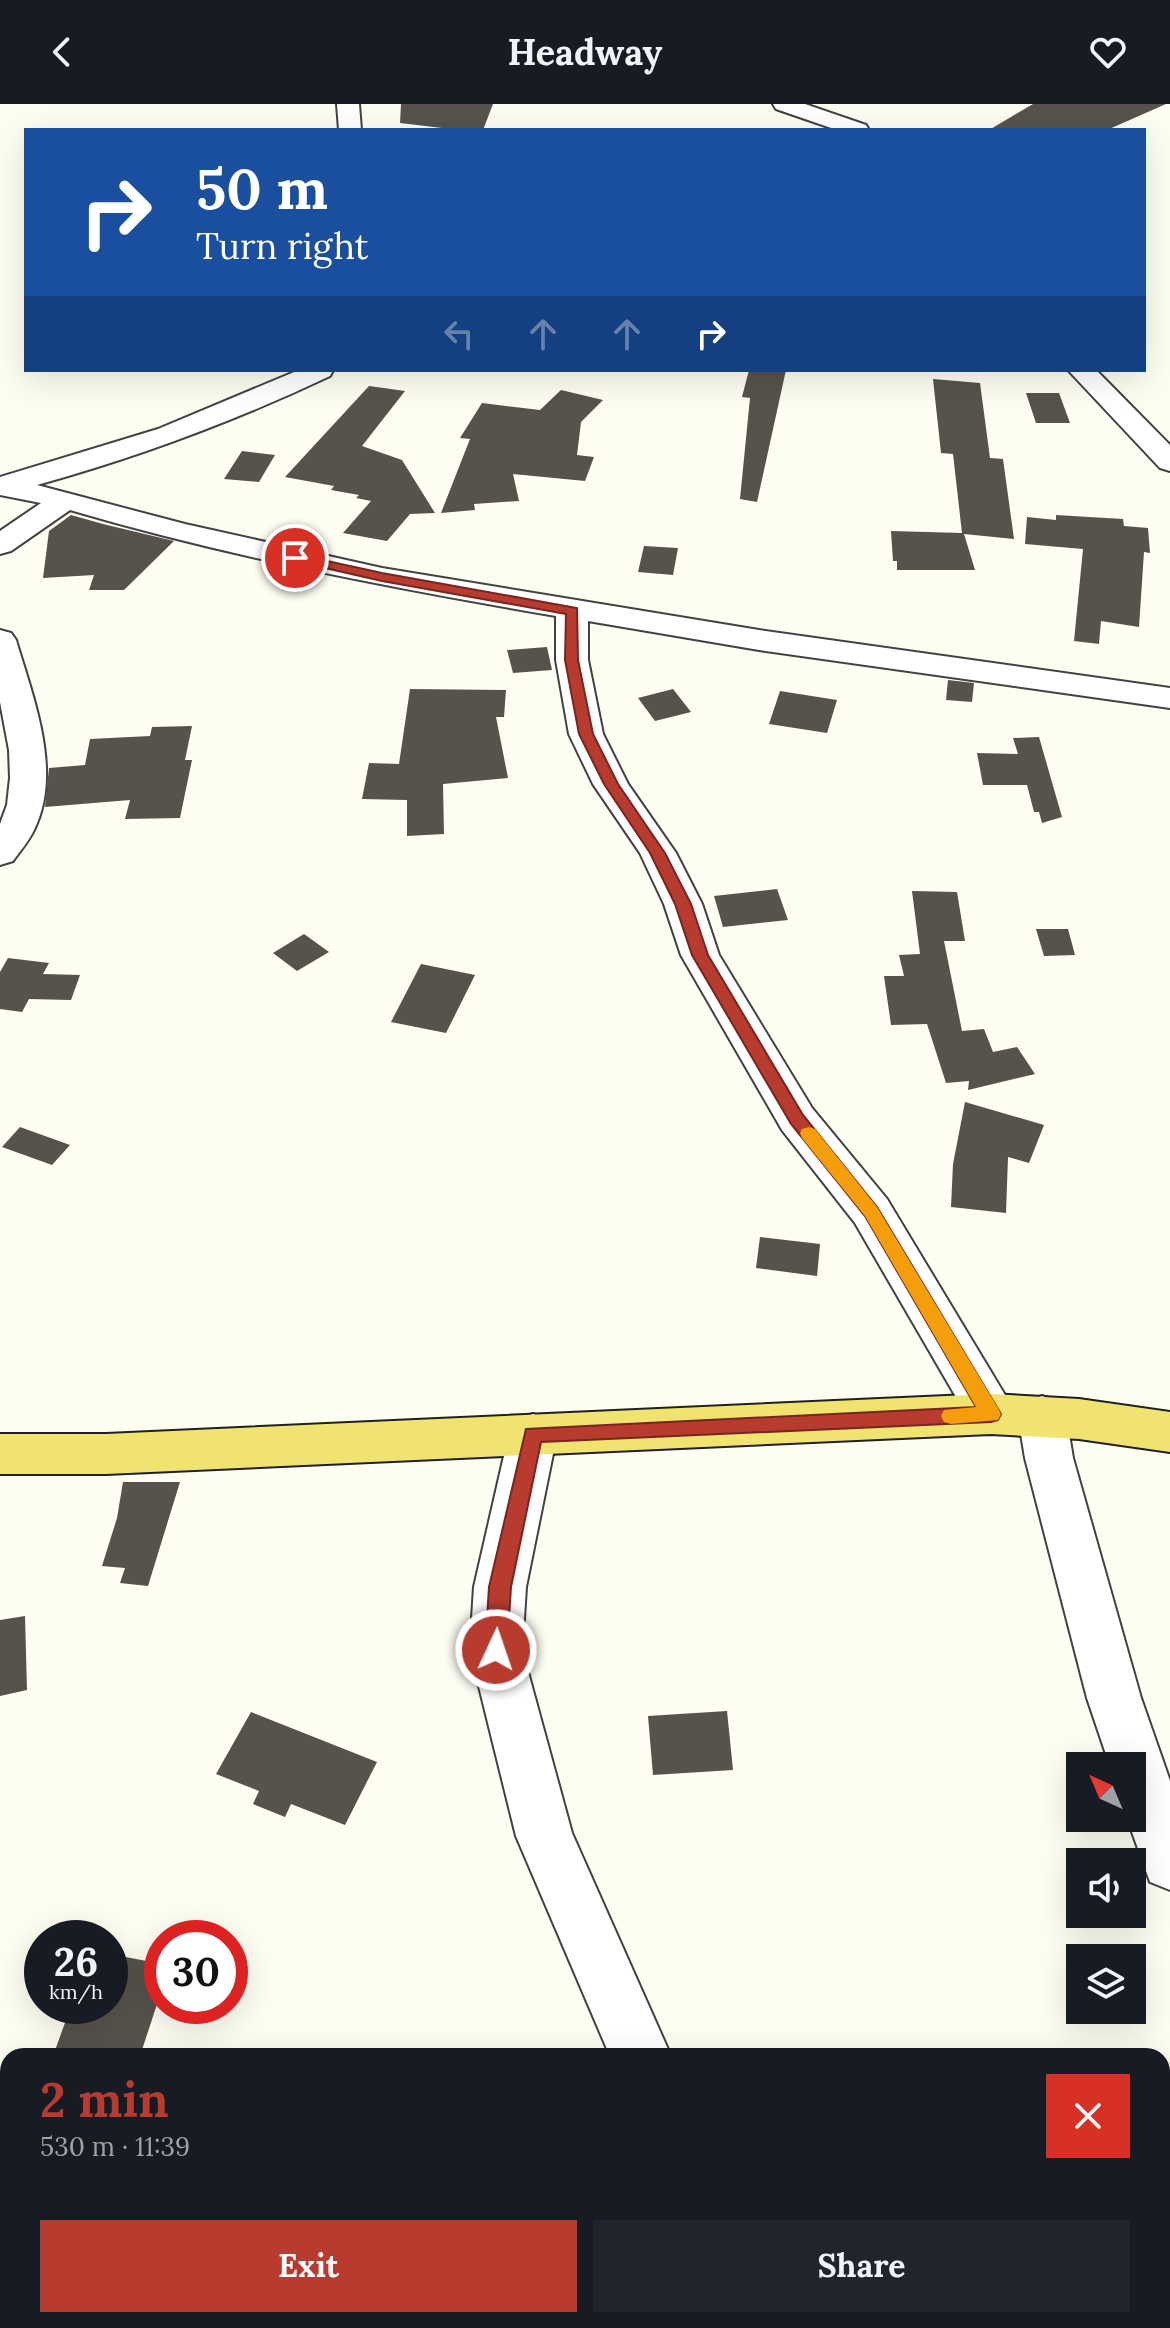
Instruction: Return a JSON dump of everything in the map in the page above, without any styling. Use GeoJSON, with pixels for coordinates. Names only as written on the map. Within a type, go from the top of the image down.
{"type":"FeatureCollection","features":[{"type":"Feature","properties":{"kind":"main road"},"geometry":{"type":"LineString","coordinates":[[0,1454],[106,1454],[991,1414],[1042,1416],[1170,1432]]}},
{"type":"Feature","properties":{"kind":"street"},"geometry":{"type":"LineString","coordinates":[[348,104],[350,128]]}},
{"type":"Feature","properties":{"kind":"street"},"geometry":{"type":"LineString","coordinates":[[784,104],[852,128]]}},
{"type":"Feature","properties":{"kind":"street"},"geometry":{"type":"LineString","coordinates":[[0,486],[90,462],[199,426],[316,372]]}},
{"type":"Feature","properties":{"kind":"street"},"geometry":{"type":"LineString","coordinates":[[1083,372],[1170,462]]}},
{"type":"Feature","properties":{"kind":"street"},"geometry":{"type":"LineString","coordinates":[[0,486],[66,499],[179,532],[366,574],[572,611],[1170,698]]}},
{"type":"Feature","properties":{"kind":"street"},"geometry":{"type":"LineString","coordinates":[[0,545],[66,499]]}},
{"type":"Feature","properties":{"kind":"street"},"geometry":{"type":"LineString","coordinates":[[572,611],[572,660],[586,734],[611,784],[658,853],[683,904],[700,955],[797,1119],[871,1211],[991,1414]]}},
{"type":"Feature","properties":{"kind":"street"},"geometry":{"type":"LineString","coordinates":[[0,640],[27,747],[26,805],[10,843],[0,853]]}},
{"type":"Feature","properties":{"kind":"street"},"geometry":{"type":"LineString","coordinates":[[1042,1416],[1049,1458],[1114,1698],[1170,1862]]}},
{"type":"Feature","properties":{"kind":"street"},"geometry":{"type":"LineString","coordinates":[[533,1434],[500,1587],[496,1650],[544,1836],[637,2048]]}},
{"type":"Feature","properties":{"kind":"building"},"geometry":{"type":"Polygon","coordinates":[[[401,104],[493,104],[484,128],[442,128],[400,123],[401,104]]]}},
{"type":"Feature","properties":{"kind":"building"},"geometry":{"type":"Polygon","coordinates":[[[1033,104],[1166,104],[1112,128],[992,128],[1033,104]]]}},
{"type":"Feature","properties":{"kind":"building"},"geometry":{"type":"Polygon","coordinates":[[[748,372],[786,372],[757,502],[740,499],[750,398],[742,397],[748,372]]]}},
{"type":"Feature","properties":{"kind":"building"},"geometry":{"type":"Polygon","coordinates":[[[933,379],[980,383],[990,458],[1003,459],[1014,539],[964,534],[975,570],[897,570],[897,561],[893,561],[891,531],[962,533],[953,454],[941,453],[933,379]]]}},
{"type":"Feature","properties":{"kind":"building"},"geometry":{"type":"Polygon","coordinates":[[[369,386],[405,391],[362,446],[402,460],[435,513],[410,514],[387,541],[343,533],[371,501],[356,498],[359,495],[331,490],[334,486],[285,477],[369,386]]]}},
{"type":"Feature","properties":{"kind":"building"},"geometry":{"type":"Polygon","coordinates":[[[561,390],[603,400],[581,422],[577,455],[594,457],[585,481],[513,474],[519,501],[474,504],[475,510],[441,513],[470,439],[460,438],[482,403],[540,410],[561,390]]]}},
{"type":"Feature","properties":{"kind":"building"},"geometry":{"type":"Polygon","coordinates":[[[1026,393],[1059,393],[1070,423],[1036,423],[1026,393]]]}},
{"type":"Feature","properties":{"kind":"building"},"geometry":{"type":"Polygon","coordinates":[[[242,451],[275,455],[259,482],[224,479],[242,451]]]}},
{"type":"Feature","properties":{"kind":"building"},"geometry":{"type":"Polygon","coordinates":[[[71,515],[174,541],[124,590],[89,590],[94,575],[43,578],[49,531],[71,515]]]}},
{"type":"Feature","properties":{"kind":"building"},"geometry":{"type":"Polygon","coordinates":[[[1056,515],[1123,519],[1124,526],[1148,528],[1150,553],[1144,552],[1139,627],[1101,621],[1099,644],[1074,641],[1083,549],[1025,544],[1027,517],[1056,520],[1056,515]]]}},
{"type":"Feature","properties":{"kind":"building"},"geometry":{"type":"Polygon","coordinates":[[[644,546],[678,548],[673,575],[638,572],[644,546]]]}},
{"type":"Feature","properties":{"kind":"building"},"geometry":{"type":"Polygon","coordinates":[[[547,647],[552,670],[513,673],[507,650],[547,647]]]}},
{"type":"Feature","properties":{"kind":"building"},"geometry":{"type":"Polygon","coordinates":[[[948,680],[974,683],[972,702],[946,700],[948,680]]]}},
{"type":"Feature","properties":{"kind":"building"},"geometry":{"type":"Polygon","coordinates":[[[410,689],[506,690],[504,717],[496,717],[508,778],[443,784],[444,834],[407,836],[407,800],[362,799],[369,763],[399,764],[410,689]]]}},
{"type":"Feature","properties":{"kind":"building"},"geometry":{"type":"Polygon","coordinates":[[[673,689],[691,712],[655,721],[638,698],[673,689]]]}},
{"type":"Feature","properties":{"kind":"building"},"geometry":{"type":"Polygon","coordinates":[[[780,691],[837,700],[827,733],[769,724],[780,691]]]}},
{"type":"Feature","properties":{"kind":"building"},"geometry":{"type":"Polygon","coordinates":[[[192,726],[185,760],[192,760],[180,818],[125,819],[130,800],[45,807],[49,768],[85,765],[90,739],[150,736],[152,727],[192,726]]]}},
{"type":"Feature","properties":{"kind":"building"},"geometry":{"type":"Polygon","coordinates":[[[1039,737],[1062,817],[1042,823],[1039,812],[1034,812],[1027,785],[983,785],[977,753],[1018,754],[1013,738],[1039,737]]]}},
{"type":"Feature","properties":{"kind":"building"},"geometry":{"type":"Polygon","coordinates":[[[777,889],[788,920],[723,927],[714,896],[777,889]]]}},
{"type":"Feature","properties":{"kind":"building"},"geometry":{"type":"Polygon","coordinates":[[[912,891],[957,892],[965,941],[944,941],[962,1031],[984,1029],[993,1052],[1017,1047],[1035,1074],[968,1090],[969,1081],[946,1083],[927,1024],[891,1025],[884,976],[904,976],[899,955],[920,954],[912,891]]]}},
{"type":"Feature","properties":{"kind":"building"},"geometry":{"type":"Polygon","coordinates":[[[1036,929],[1068,929],[1075,955],[1044,956],[1036,929]]]}},
{"type":"Feature","properties":{"kind":"building"},"geometry":{"type":"Polygon","coordinates":[[[304,934],[329,952],[297,971],[273,953],[304,934]]]}},
{"type":"Feature","properties":{"kind":"building"},"geometry":{"type":"Polygon","coordinates":[[[8,958],[49,963],[43,974],[80,975],[71,1000],[29,999],[22,1012],[0,1009],[0,972],[8,958]]]}},
{"type":"Feature","properties":{"kind":"building"},"geometry":{"type":"Polygon","coordinates":[[[421,964],[475,975],[446,1033],[391,1022],[421,964]]]}},
{"type":"Feature","properties":{"kind":"building"},"geometry":{"type":"Polygon","coordinates":[[[965,1102],[1044,1125],[1029,1163],[1008,1157],[1006,1213],[951,1207],[953,1164],[965,1102]]]}},
{"type":"Feature","properties":{"kind":"building"},"geometry":{"type":"Polygon","coordinates":[[[20,1127],[70,1145],[52,1165],[2,1147],[20,1127]]]}},
{"type":"Feature","properties":{"kind":"building"},"geometry":{"type":"Polygon","coordinates":[[[760,1237],[820,1244],[817,1276],[756,1268],[760,1237]]]}},
{"type":"Feature","properties":{"kind":"building"},"geometry":{"type":"Polygon","coordinates":[[[123,1482],[180,1482],[148,1586],[120,1583],[125,1568],[102,1566],[117,1518],[123,1482]]]}},
{"type":"Feature","properties":{"kind":"building"},"geometry":{"type":"Polygon","coordinates":[[[25,1616],[27,1690],[0,1696],[0,1620],[25,1616]]]}},
{"type":"Feature","properties":{"kind":"building"},"geometry":{"type":"Polygon","coordinates":[[[727,1711],[733,1770],[653,1775],[648,1716],[727,1711]]]}},
{"type":"Feature","properties":{"kind":"building"},"geometry":{"type":"Polygon","coordinates":[[[251,1712],[377,1762],[345,1825],[291,1804],[285,1817],[253,1804],[259,1791],[216,1774],[251,1712]]]}},
{"type":"Feature","properties":{"kind":"building"},"geometry":{"type":"Polygon","coordinates":[[[128,1957],[144,1961],[144,2024],[151,2024],[143,2048],[56,2048],[65,2024],[128,2024],[128,1957]]]}},
{"type":"Feature","properties":{"kind":"slow traffic"},"geometry":{"type":"LineString","coordinates":[[809,1133],[871,1211],[991,1414],[951,1416]]}},
{"type":"Feature","properties":{"kind":"route"},"geometry":{"type":"LineString","coordinates":[[295,558],[572,611],[572,660],[586,734],[611,784],[658,853],[683,904],[700,955],[797,1119],[871,1211],[991,1414],[533,1434],[500,1587],[496,1650]]}}]}
